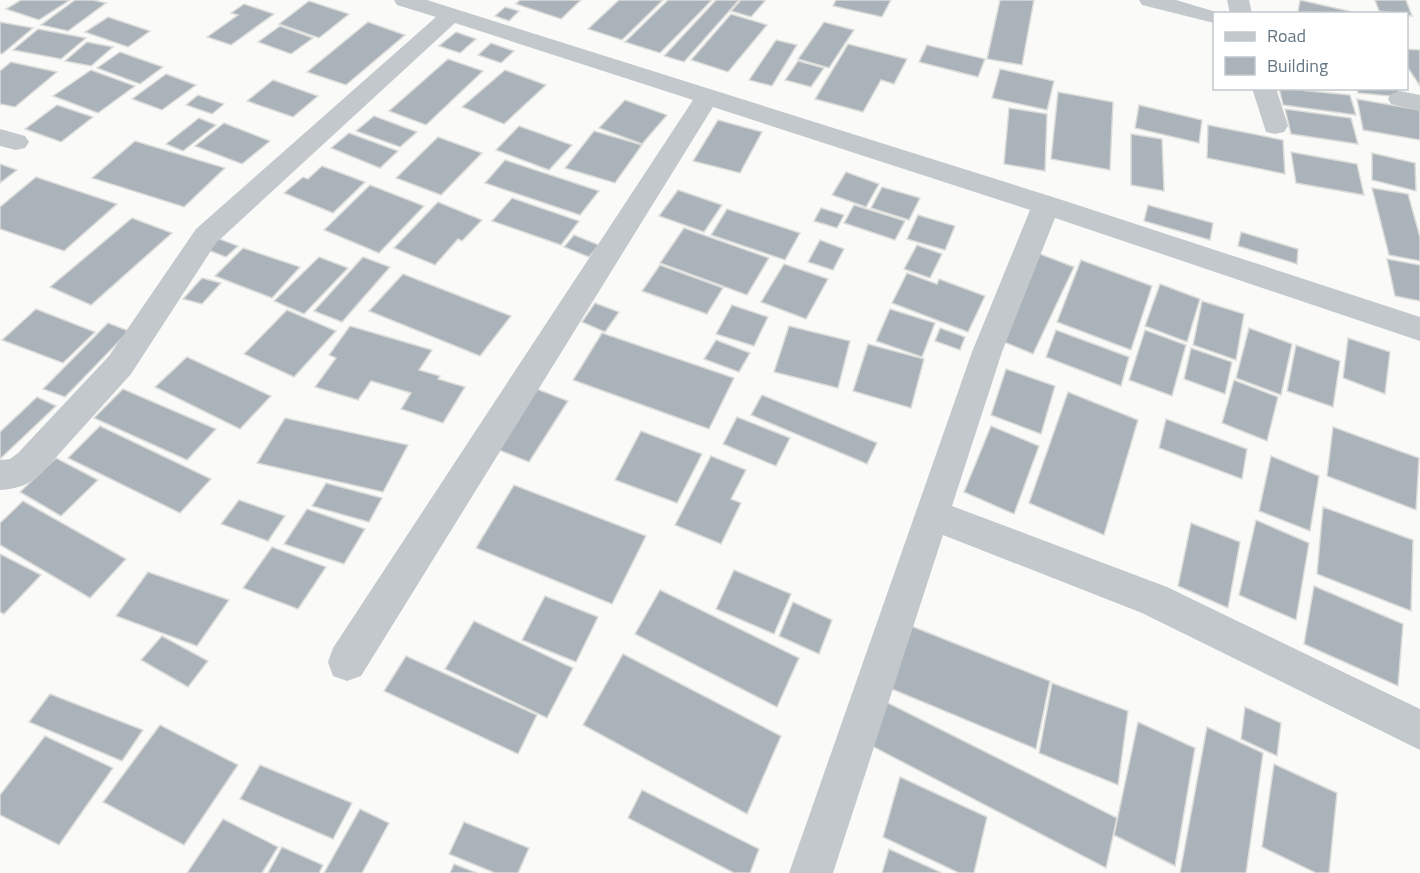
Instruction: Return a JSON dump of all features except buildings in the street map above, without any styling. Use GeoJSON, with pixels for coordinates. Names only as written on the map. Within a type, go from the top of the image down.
{"type":"FeatureCollection","features":[{"type":"Feature","properties":{"kind":"street"},"geometry":{"type":"LineString","coordinates":[[405,0],[1046,205],[1420,329]]}},
{"type":"Feature","properties":{"kind":"street"},"geometry":{"type":"LineString","coordinates":[[1150,0],[1213,16]]}},
{"type":"Feature","properties":{"kind":"street"},"geometry":{"type":"LineString","coordinates":[[0,475],[17,474],[30,463],[120,365],[206,236],[451,15]]}},
{"type":"Feature","properties":{"kind":"street"},"geometry":{"type":"LineString","coordinates":[[1265,90],[1275,126]]}},
{"type":"Feature","properties":{"kind":"street"},"geometry":{"type":"LineString","coordinates":[[347,662],[707,97]]}},
{"type":"Feature","properties":{"kind":"street"},"geometry":{"type":"LineString","coordinates":[[811,873],[987,352],[1046,205]]}},
{"type":"Feature","properties":{"kind":"street"},"geometry":{"type":"LineString","coordinates":[[933,515],[1154,600],[1420,730]]}}]}
